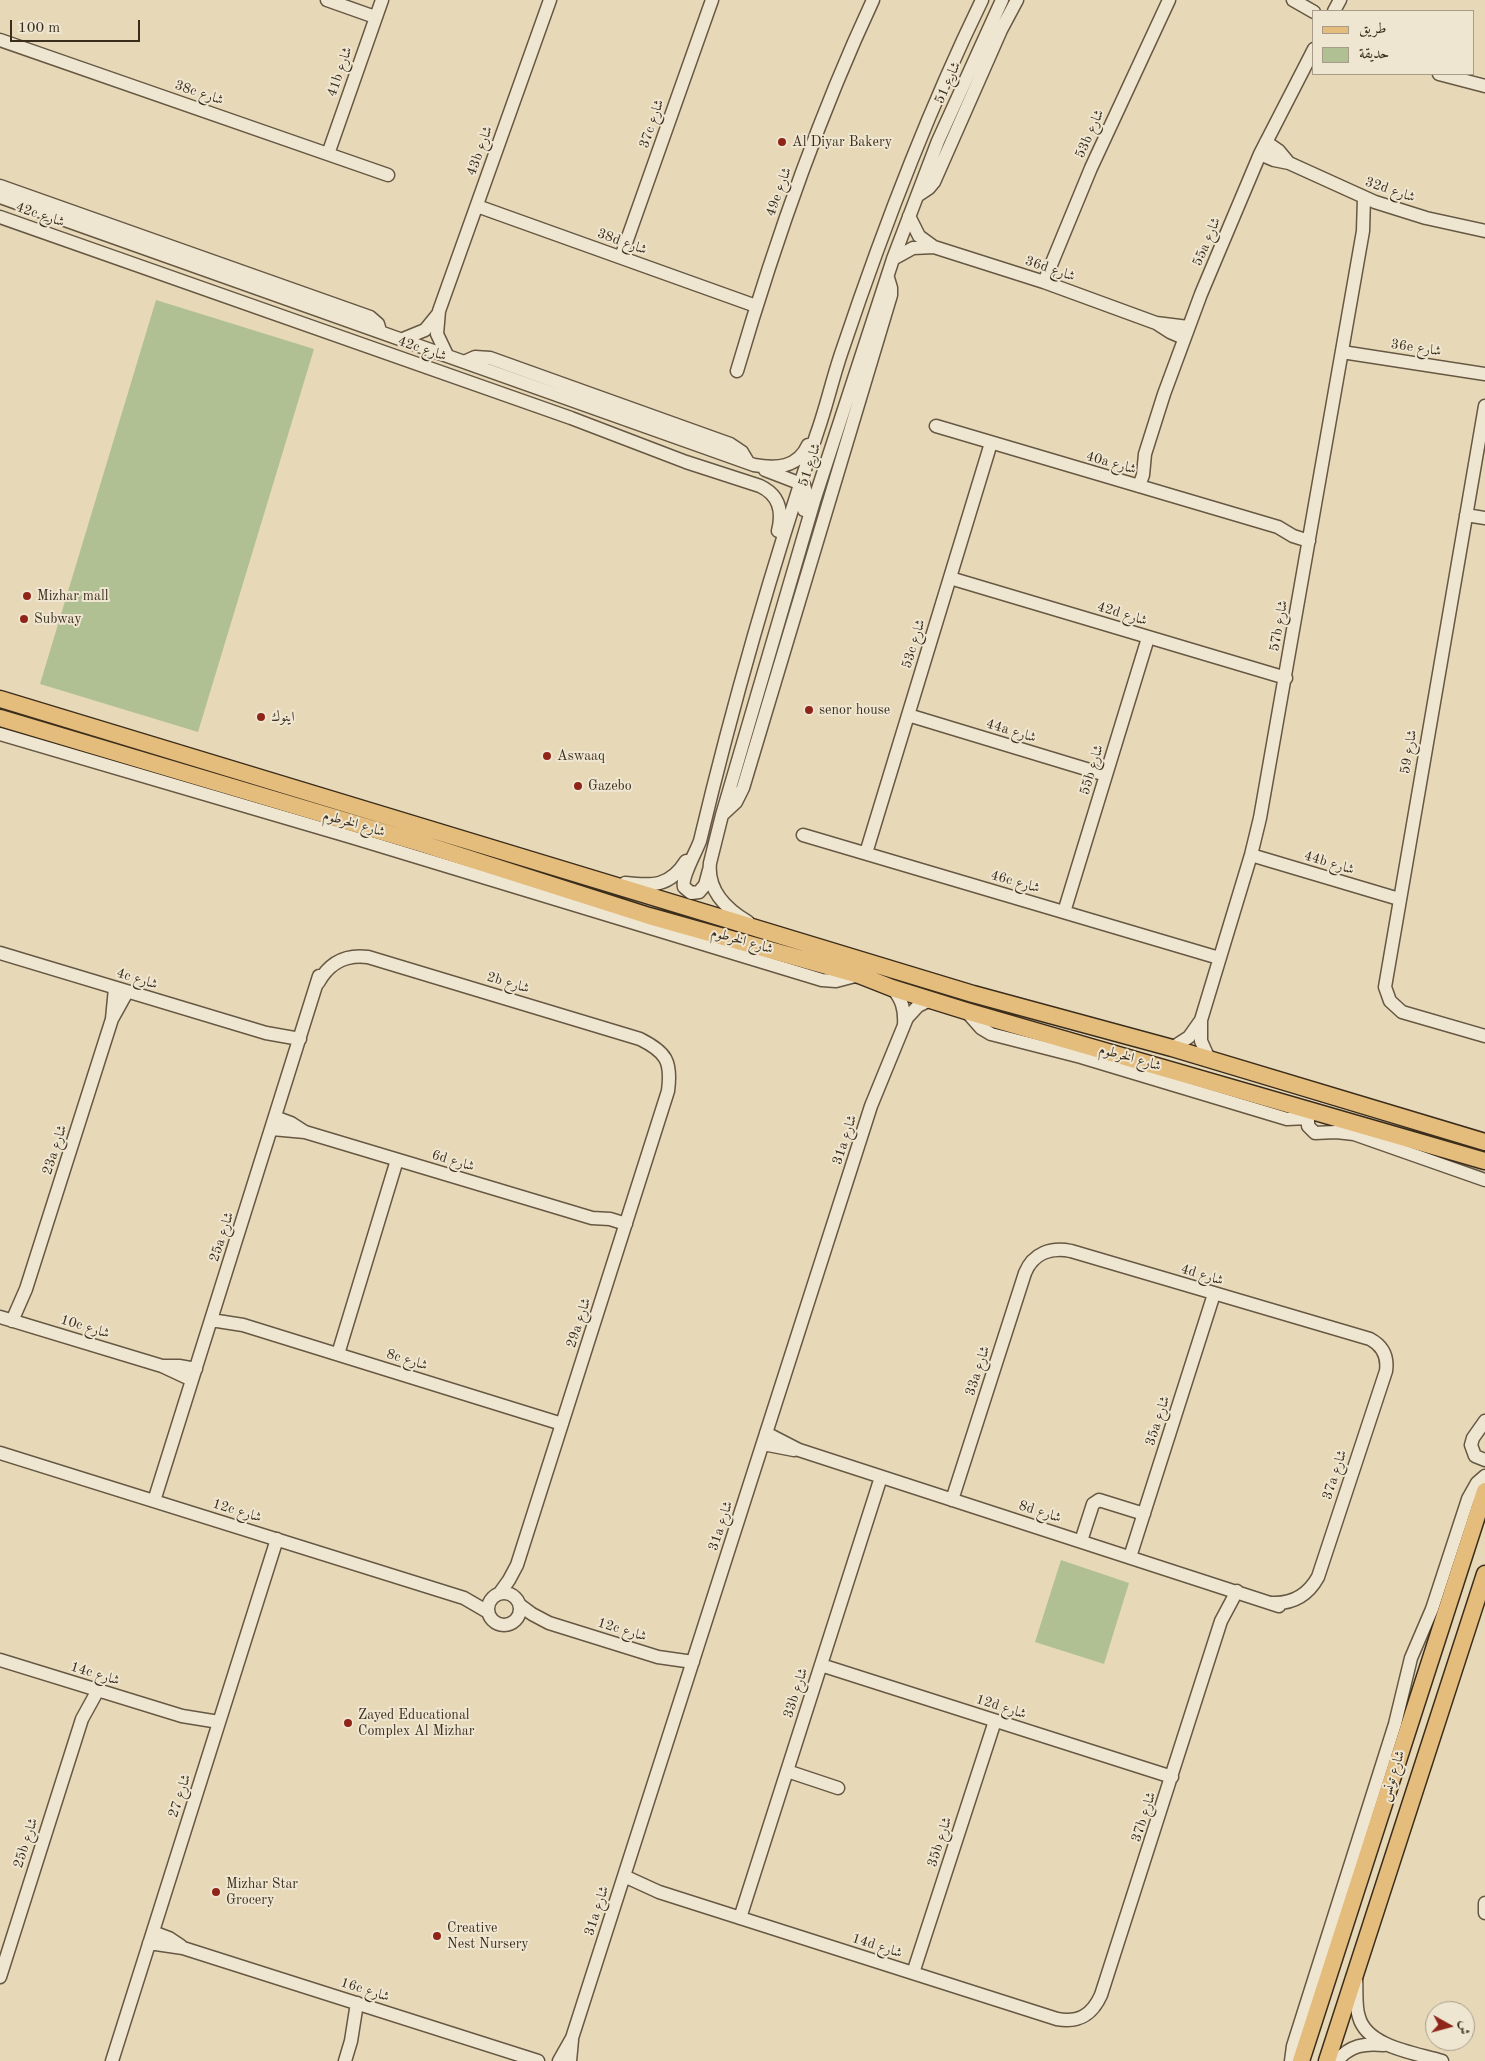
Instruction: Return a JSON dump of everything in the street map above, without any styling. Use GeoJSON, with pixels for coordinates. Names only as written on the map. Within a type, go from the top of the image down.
{"type":"FeatureCollection","features":[{"type":"Feature","properties":{"kind":"main road","name":"شارع الخرطوم"},"geometry":{"type":"LineString","coordinates":[[0,699],[425,826],[763,931],[1088,1027],[1172,1048],[1484,1140]]}},
{"type":"Feature","properties":{"kind":"main road","name":"شارع الخرطوم"},"geometry":{"type":"LineString","coordinates":[[0,718],[420,843],[649,916],[859,975],[930,1000],[1310,1114],[1485,1161]]}},
{"type":"Feature","properties":{"kind":"main road"},"geometry":{"type":"LineString","coordinates":[[420,843],[425,826]]}},
{"type":"Feature","properties":{"kind":"main road"},"geometry":{"type":"LineString","coordinates":[[342,834],[375,830]]}},
{"type":"Feature","properties":{"kind":"main road"},"geometry":{"type":"LineString","coordinates":[[794,956],[816,957],[836,961],[890,980],[896,978],[900,971]]}},
{"type":"Feature","properties":{"kind":"main road"},"geometry":{"type":"LineString","coordinates":[[1452,1152],[1466,1163],[1485,1172]]}},
{"type":"Feature","properties":{"kind":"main road","name":"شارع تونس"},"geometry":{"type":"LineString","coordinates":[[1301,2061],[1485,1491]]}},
{"type":"Feature","properties":{"kind":"main road","name":"شارع تونس"},"geometry":{"type":"LineString","coordinates":[[1327,2061],[1485,1574]]}},
{"type":"Feature","properties":{"kind":"street"},"geometry":{"type":"LineString","coordinates":[[327,0],[375,17]]}},
{"type":"Feature","properties":{"kind":"street","name":"41b شارع"},"geometry":{"type":"LineString","coordinates":[[328,154],[382,0]]}},
{"type":"Feature","properties":{"kind":"street","name":"43b شارع"},"geometry":{"type":"LineString","coordinates":[[447,355],[442,348],[437,334],[439,311],[550,0]]}},
{"type":"Feature","properties":{"kind":"street","name":"37c شارع"},"geometry":{"type":"LineString","coordinates":[[621,257],[712,0]]}},
{"type":"Feature","properties":{"kind":"street","name":"49e شارع"},"geometry":{"type":"LineString","coordinates":[[737,372],[756,306],[811,147],[873,0]]}},
{"type":"Feature","properties":{"kind":"street","name":"شارع 51"},"geometry":{"type":"LineString","coordinates":[[982,0],[937,98],[896,198],[843,347],[778,554],[700,841],[683,879],[684,887],[691,893],[699,892],[704,885],[709,870],[722,815],[814,501],[893,259],[938,141],[1002,0]]}},
{"type":"Feature","properties":{"kind":"street"},"geometry":{"type":"LineString","coordinates":[[917,196],[932,185],[1001,30],[1017,0]]}},
{"type":"Feature","properties":{"kind":"street","name":"53b شارع"},"geometry":{"type":"LineString","coordinates":[[1044,282],[1090,168],[1169,0]]}},
{"type":"Feature","properties":{"kind":"street"},"geometry":{"type":"LineString","coordinates":[[1293,0],[1312,11]]}},
{"type":"Feature","properties":{"kind":"street","name":"38c شارع"},"geometry":{"type":"LineString","coordinates":[[0,40],[388,175]]}},
{"type":"Feature","properties":{"kind":"street","name":"55a شارع"},"geometry":{"type":"LineString","coordinates":[[1135,485],[1136,469],[1145,454],[1186,333],[1260,154],[1312,53]]}},
{"type":"Feature","properties":{"kind":"street"},"geometry":{"type":"LineString","coordinates":[[1443,75],[1485,86]]}},
{"type":"Feature","properties":{"kind":"street","name":"32d شارع"},"geometry":{"type":"LineString","coordinates":[[1266,142],[1279,151],[1289,163]]}},
{"type":"Feature","properties":{"kind":"street","name":"32d شارع"},"geometry":{"type":"LineString","coordinates":[[1260,154],[1274,160],[1289,163],[1370,200],[1426,218],[1485,231]]}},
{"type":"Feature","properties":{"kind":"street"},"geometry":{"type":"LineString","coordinates":[[0,186],[370,316],[378,324],[380,331]]}},
{"type":"Feature","properties":{"kind":"street","name":"42c شارع"},"geometry":{"type":"LineString","coordinates":[[0,197],[466,361],[751,464],[779,467],[795,462],[802,456],[812,436],[818,431]]}},
{"type":"Feature","properties":{"kind":"street","name":"57b شارع"},"geometry":{"type":"LineString","coordinates":[[1172,1048],[1189,1037],[1200,1020],[1251,855],[1260,818],[1370,200]]}},
{"type":"Feature","properties":{"kind":"street","name":"38d شارع"},"geometry":{"type":"LineString","coordinates":[[477,206],[756,306]]}},
{"type":"Feature","properties":{"kind":"street","name":"36d شارع"},"geometry":{"type":"LineString","coordinates":[[909,216],[919,236],[934,247],[1044,282],[1156,323],[1170,332],[1186,333]]}},
{"type":"Feature","properties":{"kind":"street","name":"42c شارع"},"geometry":{"type":"LineString","coordinates":[[0,217],[571,418],[686,462],[760,486],[771,493],[780,510],[780,523],[776,539],[778,554]]}},
{"type":"Feature","properties":{"kind":"street","name":"36d شارع"},"geometry":{"type":"LineString","coordinates":[[893,259],[902,252],[913,248],[934,247]]}},
{"type":"Feature","properties":{"kind":"street"},"geometry":{"type":"LineString","coordinates":[[722,815],[736,802],[743,788],[891,295],[888,276]]}},
{"type":"Feature","properties":{"kind":"street","name":"43b شارع"},"geometry":{"type":"LineString","coordinates":[[403,339],[425,330],[439,311]]}},
{"type":"Feature","properties":{"kind":"street","name":"36e شارع"},"geometry":{"type":"LineString","coordinates":[[1342,352],[1485,374]]}},
{"type":"Feature","properties":{"kind":"street"},"geometry":{"type":"LineString","coordinates":[[466,361],[480,357],[490,358],[730,444],[742,452],[751,464],[800,482],[806,489],[807,497],[782,580],[782,594],[785,601]]}},
{"type":"Feature","properties":{"kind":"street","name":"شارع 59"},"geometry":{"type":"LineString","coordinates":[[1485,406],[1385,979],[1386,994],[1390,1002],[1402,1012],[1485,1036]]}},
{"type":"Feature","properties":{"kind":"street","name":"40a شارع"},"geometry":{"type":"LineString","coordinates":[[936,426],[1278,528],[1295,528],[1310,536]]}},
{"type":"Feature","properties":{"kind":"street","name":"53c شارع"},"geometry":{"type":"LineString","coordinates":[[866,853],[991,443]]}},
{"type":"Feature","properties":{"kind":"street"},"geometry":{"type":"LineString","coordinates":[[686,462],[712,464],[717,460],[716,450]]}},
{"type":"Feature","properties":{"kind":"street"},"geometry":{"type":"LineString","coordinates":[[1466,515],[1485,518]]}},
{"type":"Feature","properties":{"kind":"street","name":"42d شارع"},"geometry":{"type":"LineString","coordinates":[[950,578],[1286,678]]}},
{"type":"Feature","properties":{"kind":"street","name":"55b شارع"},"geometry":{"type":"LineString","coordinates":[[1064,912],[1148,638]]}},
{"type":"Feature","properties":{"kind":"street","name":"44a شارع"},"geometry":{"type":"LineString","coordinates":[[908,715],[1106,774]]}},
{"type":"Feature","properties":{"kind":"street"},"geometry":{"type":"LineString","coordinates":[[0,734],[342,834],[822,980],[836,981],[859,975]]}},
{"type":"Feature","properties":{"kind":"street","name":"46c شارع"},"geometry":{"type":"LineString","coordinates":[[803,835],[1219,958]]}},
{"type":"Feature","properties":{"kind":"street","name":"شارع 51"},"geometry":{"type":"LineString","coordinates":[[606,882],[651,885],[664,881],[679,871],[700,841]]}},
{"type":"Feature","properties":{"kind":"street","name":"44b شارع"},"geometry":{"type":"LineString","coordinates":[[1251,855],[1399,899]]}},
{"type":"Feature","properties":{"kind":"street"},"geometry":{"type":"LineString","coordinates":[[709,870],[717,896],[724,904],[737,916],[763,931]]}},
{"type":"Feature","properties":{"kind":"street","name":"2b شارع"},"geometry":{"type":"LineString","coordinates":[[342,955],[356,951],[368,957],[640,1038],[656,1041],[665,1047],[669,1056]]}},
{"type":"Feature","properties":{"kind":"street","name":"4c شارع"},"geometry":{"type":"LineString","coordinates":[[0,953],[266,1033],[281,1042],[298,1043]]}},
{"type":"Feature","properties":{"kind":"street","name":"25a شارع"},"geometry":{"type":"LineString","coordinates":[[154,1501],[320,972],[324,963],[332,956],[342,955]]}},
{"type":"Feature","properties":{"kind":"street","name":"31a شارع"},"geometry":{"type":"LineString","coordinates":[[892,988],[904,1008],[904,1025]]}},
{"type":"Feature","properties":{"kind":"street","name":"23a شارع"},"geometry":{"type":"LineString","coordinates":[[11,1320],[26,1289],[121,990]]}},
{"type":"Feature","properties":{"kind":"street","name":"31a شارع"},"geometry":{"type":"LineString","coordinates":[[559,2061],[572,2038],[871,1106],[904,1025],[912,1012],[930,1000]]}},
{"type":"Feature","properties":{"kind":"street"},"geometry":{"type":"LineString","coordinates":[[966,1011],[981,1028],[991,1034],[1081,1057],[1286,1119],[1312,1132],[1354,1134],[1485,1180]]}},
{"type":"Feature","properties":{"kind":"street","name":"57b شارع"},"geometry":{"type":"LineString","coordinates":[[1200,1020],[1200,1041],[1209,1059]]}},
{"type":"Feature","properties":{"kind":"street","name":"29a شارع"},"geometry":{"type":"LineString","coordinates":[[497,1595],[509,1580],[517,1565],[668,1091],[674,1082],[676,1071],[669,1056]]}},
{"type":"Feature","properties":{"kind":"street"},"geometry":{"type":"LineString","coordinates":[[1286,1119],[1310,1114],[1308,1126],[1312,1132]]}},
{"type":"Feature","properties":{"kind":"street","name":"6d شارع"},"geometry":{"type":"LineString","coordinates":[[273,1123],[592,1218],[607,1227],[625,1228]]}},
{"type":"Feature","properties":{"kind":"street"},"geometry":{"type":"LineString","coordinates":[[338,1354],[397,1160]]}},
{"type":"Feature","properties":{"kind":"street","name":"4d شارع"},"geometry":{"type":"LineString","coordinates":[[1038,1255],[1058,1249],[1071,1251],[1357,1337],[1370,1339],[1380,1353]]}},
{"type":"Feature","properties":{"kind":"street","name":"33a شارع"},"geometry":{"type":"LineString","coordinates":[[952,1500],[1025,1273],[1028,1266],[1038,1255]]}},
{"type":"Feature","properties":{"kind":"street","name":"35a شارع"},"geometry":{"type":"LineString","coordinates":[[1130,1557],[1214,1294]]}},
{"type":"Feature","properties":{"kind":"street","name":"8c شارع"},"geometry":{"type":"LineString","coordinates":[[213,1315],[229,1316],[243,1325],[562,1424]]}},
{"type":"Feature","properties":{"kind":"street","name":"10c شارع"},"geometry":{"type":"LineString","coordinates":[[11,1320],[194,1375]]}},
{"type":"Feature","properties":{"kind":"street","name":"37a شارع"},"geometry":{"type":"LineString","coordinates":[[1302,1601],[1315,1592],[1318,1577],[1381,1383],[1380,1353]]}},
{"type":"Feature","properties":{"kind":"street"},"geometry":{"type":"LineString","coordinates":[[1485,1421],[1470,1445],[1475,1456],[1485,1460]]}},
{"type":"Feature","properties":{"kind":"street","name":"8d شارع"},"geometry":{"type":"LineString","coordinates":[[764,1439],[1272,1603],[1302,1601]]}},
{"type":"Feature","properties":{"kind":"street","name":"12c شارع"},"geometry":{"type":"LineString","coordinates":[[0,1453],[464,1598],[488,1612]]}},
{"type":"Feature","properties":{"kind":"street"},"geometry":{"type":"LineString","coordinates":[[1291,2061],[1292,2046],[1395,1724],[1411,1658],[1432,1609],[1468,1499],[1477,1483],[1485,1476]]}},
{"type":"Feature","properties":{"kind":"street","name":"33b شارع"},"geometry":{"type":"LineString","coordinates":[[740,1918],[881,1477]]}},
{"type":"Feature","properties":{"kind":"street"},"geometry":{"type":"LineString","coordinates":[[1082,1541],[1093,1504],[1099,1500],[1144,1514]]}},
{"type":"Feature","properties":{"kind":"street","name":"شارع 27"},"geometry":{"type":"LineString","coordinates":[[112,2061],[277,1539]]}},
{"type":"Feature","properties":{"kind":"street","name":"29a شارع"},"geometry":{"type":"LineString","coordinates":[[517,1565],[515,1582],[518,1601]]}},
{"type":"Feature","properties":{"kind":"street","name":"37b شارع"},"geometry":{"type":"LineString","coordinates":[[1086,2017],[1095,2007],[1101,1995],[1231,1590]]}},
{"type":"Feature","properties":{"kind":"street"},"geometry":{"type":"LineString","coordinates":[[508,1593],[518,1601],[520,1614],[515,1621],[505,1625],[498,1624],[492,1620],[488,1612],[489,1603],[497,1595],[508,1593]]}},
{"type":"Feature","properties":{"kind":"street","name":"12c شارع"},"geometry":{"type":"LineString","coordinates":[[464,1598],[497,1595]]}},
{"type":"Feature","properties":{"kind":"street","name":"12c شارع"},"geometry":{"type":"LineString","coordinates":[[518,1601],[532,1614],[549,1623],[691,1668]]}},
{"type":"Feature","properties":{"kind":"street","name":"12c شارع"},"geometry":{"type":"LineString","coordinates":[[515,1621],[549,1623]]}},
{"type":"Feature","properties":{"kind":"street","name":"14c شارع"},"geometry":{"type":"LineString","coordinates":[[0,1660],[182,1716],[198,1726],[218,1727]]}},
{"type":"Feature","properties":{"kind":"street","name":"12d شارع"},"geometry":{"type":"LineString","coordinates":[[821,1665],[1172,1777]]}},
{"type":"Feature","properties":{"kind":"street","name":"25b شارع"},"geometry":{"type":"LineString","coordinates":[[0,1977],[82,1719],[82,1703],[92,1688]]}},
{"type":"Feature","properties":{"kind":"street","name":"35b شارع"},"geometry":{"type":"LineString","coordinates":[[913,1973],[995,1721]]}},
{"type":"Feature","properties":{"kind":"street"},"geometry":{"type":"LineString","coordinates":[[787,1771],[838,1788]]}},
{"type":"Feature","properties":{"kind":"street","name":"14d شارع"},"geometry":{"type":"LineString","coordinates":[[623,1880],[1058,2019],[1072,2020],[1086,2017]]}},
{"type":"Feature","properties":{"kind":"street"},"geometry":{"type":"LineString","coordinates":[[1485,1903],[1485,1913]]}},
{"type":"Feature","properties":{"kind":"street","name":"16c شارع"},"geometry":{"type":"LineString","coordinates":[[151,1937],[169,1938],[183,1948],[538,2061]]}},
{"type":"Feature","properties":{"kind":"street"},"geometry":{"type":"LineString","coordinates":[[1356,1973],[1358,2014],[1361,2024],[1372,2036],[1387,2045]]}},
{"type":"Feature","properties":{"kind":"street"},"geometry":{"type":"LineString","coordinates":[[345,2061],[363,2005]]}},
{"type":"Feature","properties":{"kind":"street","name":"31a شارع"},"geometry":{"type":"LineString","coordinates":[[570,2061],[572,2038]]}},
{"type":"Feature","properties":{"kind":"street"},"geometry":{"type":"LineString","coordinates":[[1337,2061],[1346,2052],[1367,2043],[1387,2045],[1442,2061]]}},
{"type":"Feature","properties":{"kind":"green space"},"geometry":{"type":"Polygon","coordinates":[[[156,300],[314,349],[198,732],[40,684],[156,300]]]}},
{"type":"Feature","properties":{"kind":"green space"},"geometry":{"type":"Polygon","coordinates":[[[1061,1560],[1129,1583],[1104,1664],[1035,1642],[1061,1560]]]}},
{"type":"Feature","properties":{"kind":"place","name":"Al Diyar Bakery"},"geometry":{"type":"Point","coordinates":[782,142]}},
{"type":"Feature","properties":{"kind":"place","name":"Mizhar mall"},"geometry":{"type":"Point","coordinates":[27,596]}},
{"type":"Feature","properties":{"kind":"place","name":"Subway"},"geometry":{"type":"Point","coordinates":[24,619]}},
{"type":"Feature","properties":{"kind":"place","name":"senor house"},"geometry":{"type":"Point","coordinates":[809,710]}},
{"type":"Feature","properties":{"kind":"place","name":"اينوك"},"geometry":{"type":"Point","coordinates":[261,717]}},
{"type":"Feature","properties":{"kind":"place","name":"Aswaaq"},"geometry":{"type":"Point","coordinates":[547,756]}},
{"type":"Feature","properties":{"kind":"place","name":"Gazebo"},"geometry":{"type":"Point","coordinates":[578,786]}},
{"type":"Feature","properties":{"kind":"place","name":"Zayed Educational Complex Al Mizhar"},"geometry":{"type":"Point","coordinates":[348,1723]}},
{"type":"Feature","properties":{"kind":"place","name":"Mizhar Star Grocery"},"geometry":{"type":"Point","coordinates":[216,1892]}},
{"type":"Feature","properties":{"kind":"place","name":"Creative Nest Nursery"},"geometry":{"type":"Point","coordinates":[437,1936]}}]}
